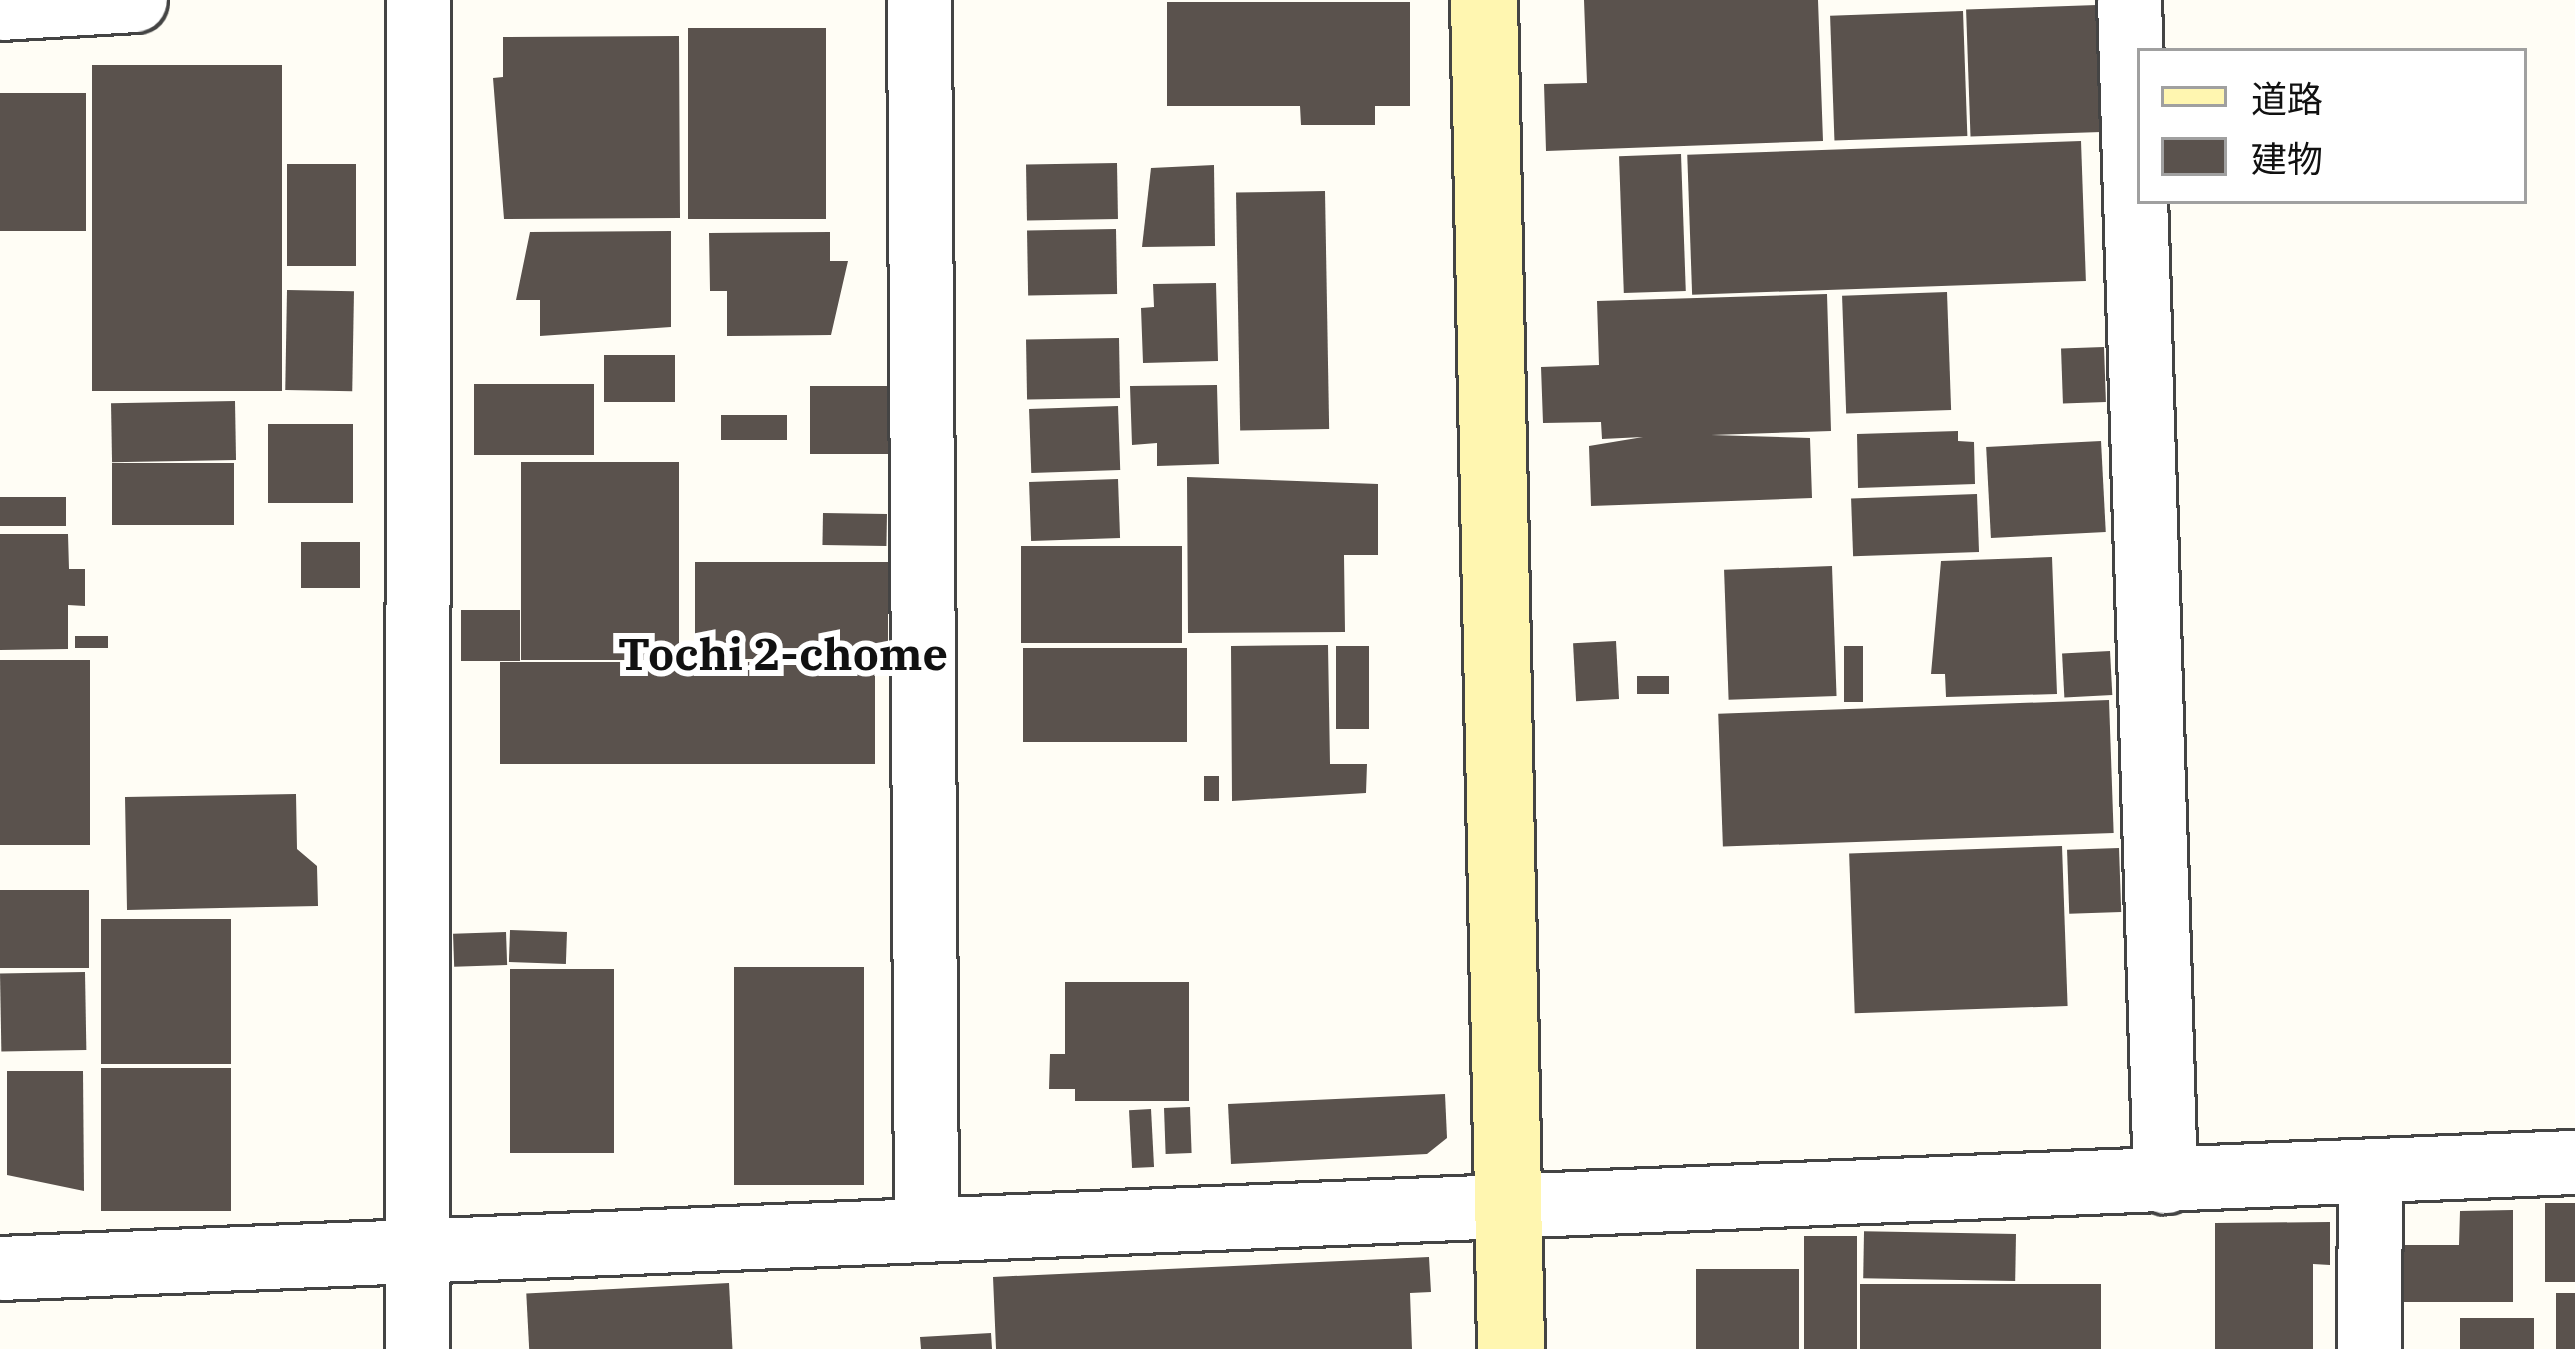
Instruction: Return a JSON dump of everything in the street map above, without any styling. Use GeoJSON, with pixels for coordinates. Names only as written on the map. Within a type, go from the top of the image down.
{"type":"FeatureCollection","features":[{"type":"Feature","properties":{"kind":"street"},"geometry":{"type":"LineString","coordinates":[[0,8],[135,0]]}},
{"type":"Feature","properties":{"kind":"street"},"geometry":{"type":"LineString","coordinates":[[417,1349],[418,0]]}},
{"type":"Feature","properties":{"kind":"street"},"geometry":{"type":"LineString","coordinates":[[919,0],[926,1230]]}},
{"type":"Feature","properties":{"kind":"street"},"geometry":{"type":"LineString","coordinates":[[1484,0],[1511,1349]]}},
{"type":"Feature","properties":{"kind":"street"},"geometry":{"type":"LineString","coordinates":[[2129,0],[2165,1181]]}},
{"type":"Feature","properties":{"kind":"street"},"geometry":{"type":"LineString","coordinates":[[0,1268],[418,1244],[1509,1213],[2575,1162]]}},
{"type":"Feature","properties":{"kind":"street"},"geometry":{"type":"LineString","coordinates":[[2369,1172],[2369,1349]]}},
{"type":"Feature","properties":{"kind":"building"},"geometry":{"type":"Polygon","coordinates":[[[1584,0],[1818,0],[1823,141],[1546,151],[1544,84],[1587,83],[1584,0]]]}},
{"type":"Feature","properties":{"kind":"building"},"geometry":{"type":"Polygon","coordinates":[[[1167,2],[1410,2],[1410,106],[1375,106],[1375,125],[1301,125],[1300,106],[1167,106],[1167,2]]]}},
{"type":"Feature","properties":{"kind":"building"},"geometry":{"type":"Polygon","coordinates":[[[2097,5],[2101,132],[1971,136],[1966,10],[2097,5]]]}},
{"type":"Feature","properties":{"kind":"building"},"geometry":{"type":"Polygon","coordinates":[[[1963,11],[1967,136],[1834,141],[1830,16],[1963,11]]]}},
{"type":"Feature","properties":{"kind":"building"},"geometry":{"type":"Polygon","coordinates":[[[688,28],[826,28],[826,219],[688,219],[688,28]]]}},
{"type":"Feature","properties":{"kind":"building"},"geometry":{"type":"Polygon","coordinates":[[[679,36],[680,218],[504,219],[493,78],[503,77],[503,37],[679,36]]]}},
{"type":"Feature","properties":{"kind":"building"},"geometry":{"type":"Polygon","coordinates":[[[92,65],[282,65],[282,391],[92,391],[92,65]]]}},
{"type":"Feature","properties":{"kind":"building"},"geometry":{"type":"Polygon","coordinates":[[[0,93],[86,93],[86,231],[0,231],[0,93]]]}},
{"type":"Feature","properties":{"kind":"building"},"geometry":{"type":"Polygon","coordinates":[[[2081,141],[2086,281],[1692,295],[1687,155],[2081,141]]]}},
{"type":"Feature","properties":{"kind":"building"},"geometry":{"type":"Polygon","coordinates":[[[1681,154],[1686,291],[1624,293],[1619,156],[1681,154]]]}},
{"type":"Feature","properties":{"kind":"building"},"geometry":{"type":"Polygon","coordinates":[[[1117,163],[1118,219],[1027,221],[1026,165],[1117,163]]]}},
{"type":"Feature","properties":{"kind":"building"},"geometry":{"type":"Polygon","coordinates":[[[287,164],[356,164],[356,266],[287,266],[287,164]]]}},
{"type":"Feature","properties":{"kind":"building"},"geometry":{"type":"Polygon","coordinates":[[[1214,165],[1215,246],[1142,247],[1151,168],[1214,165]]]}},
{"type":"Feature","properties":{"kind":"building"},"geometry":{"type":"Polygon","coordinates":[[[1325,191],[1329,429],[1240,431],[1236,193],[1325,191]]]}},
{"type":"Feature","properties":{"kind":"building"},"geometry":{"type":"Polygon","coordinates":[[[1116,229],[1117,294],[1028,296],[1027,231],[1116,229]]]}},
{"type":"Feature","properties":{"kind":"building"},"geometry":{"type":"Polygon","coordinates":[[[671,231],[671,327],[540,336],[540,300],[516,300],[530,232],[671,231]]]}},
{"type":"Feature","properties":{"kind":"building"},"geometry":{"type":"Polygon","coordinates":[[[830,232],[830,261],[848,261],[831,335],[727,336],[727,291],[710,291],[709,233],[830,232]]]}},
{"type":"Feature","properties":{"kind":"building"},"geometry":{"type":"Polygon","coordinates":[[[1216,283],[1218,361],[1143,363],[1141,308],[1154,307],[1153,284],[1216,283]]]}},
{"type":"Feature","properties":{"kind":"building"},"geometry":{"type":"Polygon","coordinates":[[[287,290],[354,291],[352,391],[285,390],[287,290]]]}},
{"type":"Feature","properties":{"kind":"building"},"geometry":{"type":"Polygon","coordinates":[[[1947,292],[1951,410],[1846,414],[1842,296],[1947,292]]]}},
{"type":"Feature","properties":{"kind":"building"},"geometry":{"type":"Polygon","coordinates":[[[1827,294],[1831,431],[1711,435],[1810,438],[1812,498],[1591,506],[1589,446],[1643,437],[1602,439],[1601,422],[1543,423],[1541,367],[1599,365],[1597,301],[1827,294]]]}},
{"type":"Feature","properties":{"kind":"building"},"geometry":{"type":"Polygon","coordinates":[[[1119,338],[1120,398],[1027,400],[1026,340],[1119,338]]]}},
{"type":"Feature","properties":{"kind":"building"},"geometry":{"type":"Polygon","coordinates":[[[2104,347],[2106,402],[2063,403],[2061,349],[2104,347]]]}},
{"type":"Feature","properties":{"kind":"building"},"geometry":{"type":"Polygon","coordinates":[[[604,355],[675,355],[675,402],[604,402],[604,355]]]}},
{"type":"Feature","properties":{"kind":"building"},"geometry":{"type":"Polygon","coordinates":[[[474,384],[594,384],[594,455],[474,455],[474,384]]]}},
{"type":"Feature","properties":{"kind":"building"},"geometry":{"type":"Polygon","coordinates":[[[1217,385],[1219,464],[1157,466],[1157,443],[1132,445],[1130,386],[1217,385]]]}},
{"type":"Feature","properties":{"kind":"building"},"geometry":{"type":"Polygon","coordinates":[[[810,386],[889,386],[889,454],[810,454],[810,386]]]}},
{"type":"Feature","properties":{"kind":"building"},"geometry":{"type":"Polygon","coordinates":[[[235,401],[236,460],[112,462],[111,403],[235,401]]]}},
{"type":"Feature","properties":{"kind":"building"},"geometry":{"type":"Polygon","coordinates":[[[1118,406],[1120,470],[1031,473],[1029,409],[1118,406]]]}},
{"type":"Feature","properties":{"kind":"building"},"geometry":{"type":"Polygon","coordinates":[[[721,415],[787,415],[787,440],[721,440],[721,415]]]}},
{"type":"Feature","properties":{"kind":"building"},"geometry":{"type":"Polygon","coordinates":[[[268,424],[353,424],[353,503],[268,503],[268,424]]]}},
{"type":"Feature","properties":{"kind":"building"},"geometry":{"type":"Polygon","coordinates":[[[1958,431],[1958,441],[1974,442],[1975,484],[1858,488],[1857,434],[1958,431]]]}},
{"type":"Feature","properties":{"kind":"building"},"geometry":{"type":"Polygon","coordinates":[[[2101,441],[2106,532],[1991,538],[1986,447],[2101,441]]]}},
{"type":"Feature","properties":{"kind":"building"},"geometry":{"type":"Polygon","coordinates":[[[521,462],[679,462],[679,660],[521,660],[521,462]]]}},
{"type":"Feature","properties":{"kind":"building"},"geometry":{"type":"Polygon","coordinates":[[[112,463],[234,463],[234,525],[112,525],[112,463]]]}},
{"type":"Feature","properties":{"kind":"building"},"geometry":{"type":"Polygon","coordinates":[[[1187,477],[1378,484],[1378,555],[1344,555],[1345,632],[1188,633],[1187,477]]]}},
{"type":"Feature","properties":{"kind":"building"},"geometry":{"type":"Polygon","coordinates":[[[1118,479],[1120,538],[1031,541],[1029,482],[1118,479]]]}},
{"type":"Feature","properties":{"kind":"building"},"geometry":{"type":"Polygon","coordinates":[[[1977,494],[1979,552],[1853,556],[1851,498],[1977,494]]]}},
{"type":"Feature","properties":{"kind":"building"},"geometry":{"type":"Polygon","coordinates":[[[0,497],[66,497],[66,526],[0,526],[0,497]]]}},
{"type":"Feature","properties":{"kind":"building"},"geometry":{"type":"Polygon","coordinates":[[[823,513],[887,514],[886,546],[822,545],[823,513]]]}},
{"type":"Feature","properties":{"kind":"building"},"geometry":{"type":"Polygon","coordinates":[[[0,534],[68,534],[69,569],[85,569],[85,606],[68,605],[68,649],[0,650],[0,534]]]}},
{"type":"Feature","properties":{"kind":"building"},"geometry":{"type":"Polygon","coordinates":[[[301,542],[360,542],[360,588],[301,588],[301,542]]]}},
{"type":"Feature","properties":{"kind":"building"},"geometry":{"type":"Polygon","coordinates":[[[1021,546],[1182,546],[1182,643],[1021,643],[1021,546]]]}},
{"type":"Feature","properties":{"kind":"building"},"geometry":{"type":"Polygon","coordinates":[[[2052,557],[2057,694],[1946,697],[1945,674],[1931,674],[1941,561],[2052,557]]]}},
{"type":"Feature","properties":{"kind":"building"},"geometry":{"type":"Polygon","coordinates":[[[695,562],[888,562],[888,659],[695,659],[695,562]]]}},
{"type":"Feature","properties":{"kind":"building"},"geometry":{"type":"Polygon","coordinates":[[[1832,566],[1837,696],[1729,700],[1724,570],[1832,566]]]}},
{"type":"Feature","properties":{"kind":"building"},"geometry":{"type":"Polygon","coordinates":[[[461,610],[520,610],[520,661],[461,661],[461,610]]]}},
{"type":"Feature","properties":{"kind":"building"},"geometry":{"type":"Polygon","coordinates":[[[75,636],[108,636],[108,648],[75,648],[75,636]]]}},
{"type":"Feature","properties":{"kind":"building"},"geometry":{"type":"Polygon","coordinates":[[[1616,641],[1619,699],[1576,701],[1573,643],[1616,641]]]}},
{"type":"Feature","properties":{"kind":"building"},"geometry":{"type":"Polygon","coordinates":[[[1328,645],[1330,764],[1367,764],[1366,793],[1232,801],[1231,646],[1328,645]]]}},
{"type":"Feature","properties":{"kind":"building"},"geometry":{"type":"Polygon","coordinates":[[[1336,646],[1369,646],[1369,729],[1336,729],[1336,646]]]}},
{"type":"Feature","properties":{"kind":"building"},"geometry":{"type":"Polygon","coordinates":[[[1844,646],[1863,646],[1863,702],[1844,702],[1844,646]]]}},
{"type":"Feature","properties":{"kind":"building"},"geometry":{"type":"Polygon","coordinates":[[[1023,648],[1187,648],[1187,742],[1023,742],[1023,648]]]}},
{"type":"Feature","properties":{"kind":"building"},"geometry":{"type":"Polygon","coordinates":[[[2110,651],[2112,695],[2064,697],[2062,654],[2110,651]]]}},
{"type":"Feature","properties":{"kind":"building"},"geometry":{"type":"Polygon","coordinates":[[[0,660],[90,660],[90,845],[0,845],[0,660]]]}},
{"type":"Feature","properties":{"kind":"building"},"geometry":{"type":"Polygon","coordinates":[[[500,662],[875,662],[875,764],[500,764],[500,662]]]}},
{"type":"Feature","properties":{"kind":"building"},"geometry":{"type":"Polygon","coordinates":[[[1637,676],[1669,676],[1669,694],[1637,694],[1637,676]]]}},
{"type":"Feature","properties":{"kind":"building"},"geometry":{"type":"Polygon","coordinates":[[[2109,700],[2114,833],[1723,847],[1718,714],[2109,700]]]}},
{"type":"Feature","properties":{"kind":"building"},"geometry":{"type":"Polygon","coordinates":[[[1204,776],[1219,776],[1219,801],[1204,801],[1204,776]]]}},
{"type":"Feature","properties":{"kind":"building"},"geometry":{"type":"Polygon","coordinates":[[[296,794],[297,849],[317,866],[318,906],[127,910],[125,797],[296,794]]]}},
{"type":"Feature","properties":{"kind":"building"},"geometry":{"type":"Polygon","coordinates":[[[2062,846],[2068,1006],[1855,1013],[1849,853],[2062,846]]]}},
{"type":"Feature","properties":{"kind":"building"},"geometry":{"type":"Polygon","coordinates":[[[2119,848],[2121,912],[2069,914],[2067,850],[2119,848]]]}},
{"type":"Feature","properties":{"kind":"building"},"geometry":{"type":"Polygon","coordinates":[[[0,890],[89,890],[89,968],[0,968],[0,890]]]}},
{"type":"Feature","properties":{"kind":"building"},"geometry":{"type":"Polygon","coordinates":[[[101,919],[231,919],[231,1064],[101,1064],[101,919]]]}},
{"type":"Feature","properties":{"kind":"building"},"geometry":{"type":"Polygon","coordinates":[[[510,930],[567,932],[566,964],[509,962],[510,930]]]}},
{"type":"Feature","properties":{"kind":"building"},"geometry":{"type":"Polygon","coordinates":[[[506,932],[507,965],[454,967],[453,934],[506,932]]]}},
{"type":"Feature","properties":{"kind":"building"},"geometry":{"type":"Polygon","coordinates":[[[734,967],[864,967],[864,1185],[734,1185],[734,967]]]}},
{"type":"Feature","properties":{"kind":"building"},"geometry":{"type":"Polygon","coordinates":[[[510,969],[614,969],[614,1153],[510,1153],[510,969]]]}},
{"type":"Feature","properties":{"kind":"building"},"geometry":{"type":"Polygon","coordinates":[[[85,972],[86,1050],[1,1051],[0,973],[85,972]]]}},
{"type":"Feature","properties":{"kind":"building"},"geometry":{"type":"Polygon","coordinates":[[[1065,982],[1189,982],[1189,1101],[1075,1101],[1075,1089],[1049,1089],[1050,1054],[1065,1054],[1065,982]]]}},
{"type":"Feature","properties":{"kind":"building"},"geometry":{"type":"Polygon","coordinates":[[[101,1068],[231,1068],[231,1211],[101,1211],[101,1068]]]}},
{"type":"Feature","properties":{"kind":"building"},"geometry":{"type":"Polygon","coordinates":[[[7,1071],[83,1071],[84,1191],[7,1175],[7,1071]]]}},
{"type":"Feature","properties":{"kind":"building"},"geometry":{"type":"Polygon","coordinates":[[[1445,1094],[1447,1138],[1427,1154],[1231,1164],[1228,1104],[1445,1094]]]}},
{"type":"Feature","properties":{"kind":"building"},"geometry":{"type":"Polygon","coordinates":[[[1190,1107],[1192,1153],[1166,1154],[1164,1108],[1190,1107]]]}},
{"type":"Feature","properties":{"kind":"building"},"geometry":{"type":"Polygon","coordinates":[[[1151,1109],[1154,1167],[1132,1168],[1129,1110],[1151,1109]]]}},
{"type":"Feature","properties":{"kind":"building"},"geometry":{"type":"Polygon","coordinates":[[[2545,1203],[2575,1203],[2575,1282],[2545,1282],[2545,1203]]]}},
{"type":"Feature","properties":{"kind":"building"},"geometry":{"type":"Polygon","coordinates":[[[2513,1210],[2513,1302],[2403,1302],[2404,1245],[2459,1245],[2460,1211],[2513,1210]]]}},
{"type":"Feature","properties":{"kind":"building"},"geometry":{"type":"Polygon","coordinates":[[[2330,1222],[2330,1265],[2313,1264],[2313,1349],[2215,1349],[2215,1223],[2330,1222]]]}},
{"type":"Feature","properties":{"kind":"building"},"geometry":{"type":"Polygon","coordinates":[[[1864,1231],[2016,1234],[2015,1281],[1863,1278],[1864,1231]]]}},
{"type":"Feature","properties":{"kind":"building"},"geometry":{"type":"Polygon","coordinates":[[[1804,1236],[1857,1236],[1857,1349],[1804,1349],[1804,1236]]]}},
{"type":"Feature","properties":{"kind":"building"},"geometry":{"type":"Polygon","coordinates":[[[1429,1257],[1431,1292],[1410,1293],[1412,1349],[996,1349],[993,1277],[1429,1257]]]}},
{"type":"Feature","properties":{"kind":"building"},"geometry":{"type":"Polygon","coordinates":[[[1696,1269],[1799,1269],[1799,1349],[1696,1349],[1696,1269]]]}},
{"type":"Feature","properties":{"kind":"building"},"geometry":{"type":"Polygon","coordinates":[[[729,1283],[732,1349],[529,1349],[526,1294],[729,1283]]]}},
{"type":"Feature","properties":{"kind":"building"},"geometry":{"type":"Polygon","coordinates":[[[1860,1284],[2101,1284],[2101,1349],[1860,1349],[1860,1284]]]}},
{"type":"Feature","properties":{"kind":"building"},"geometry":{"type":"Polygon","coordinates":[[[2556,1293],[2575,1293],[2575,1349],[2556,1349],[2556,1293]]]}},
{"type":"Feature","properties":{"kind":"building"},"geometry":{"type":"Polygon","coordinates":[[[2460,1318],[2534,1318],[2534,1349],[2460,1349],[2460,1318]]]}},
{"type":"Feature","properties":{"kind":"building"},"geometry":{"type":"Polygon","coordinates":[[[991,1333],[992,1349],[921,1349],[920,1337],[991,1333]]]}},
{"type":"Feature","properties":{"kind":"district","name":"Tochi 2-chome"},"geometry":{"type":"Point","coordinates":[783,654]}}]}
